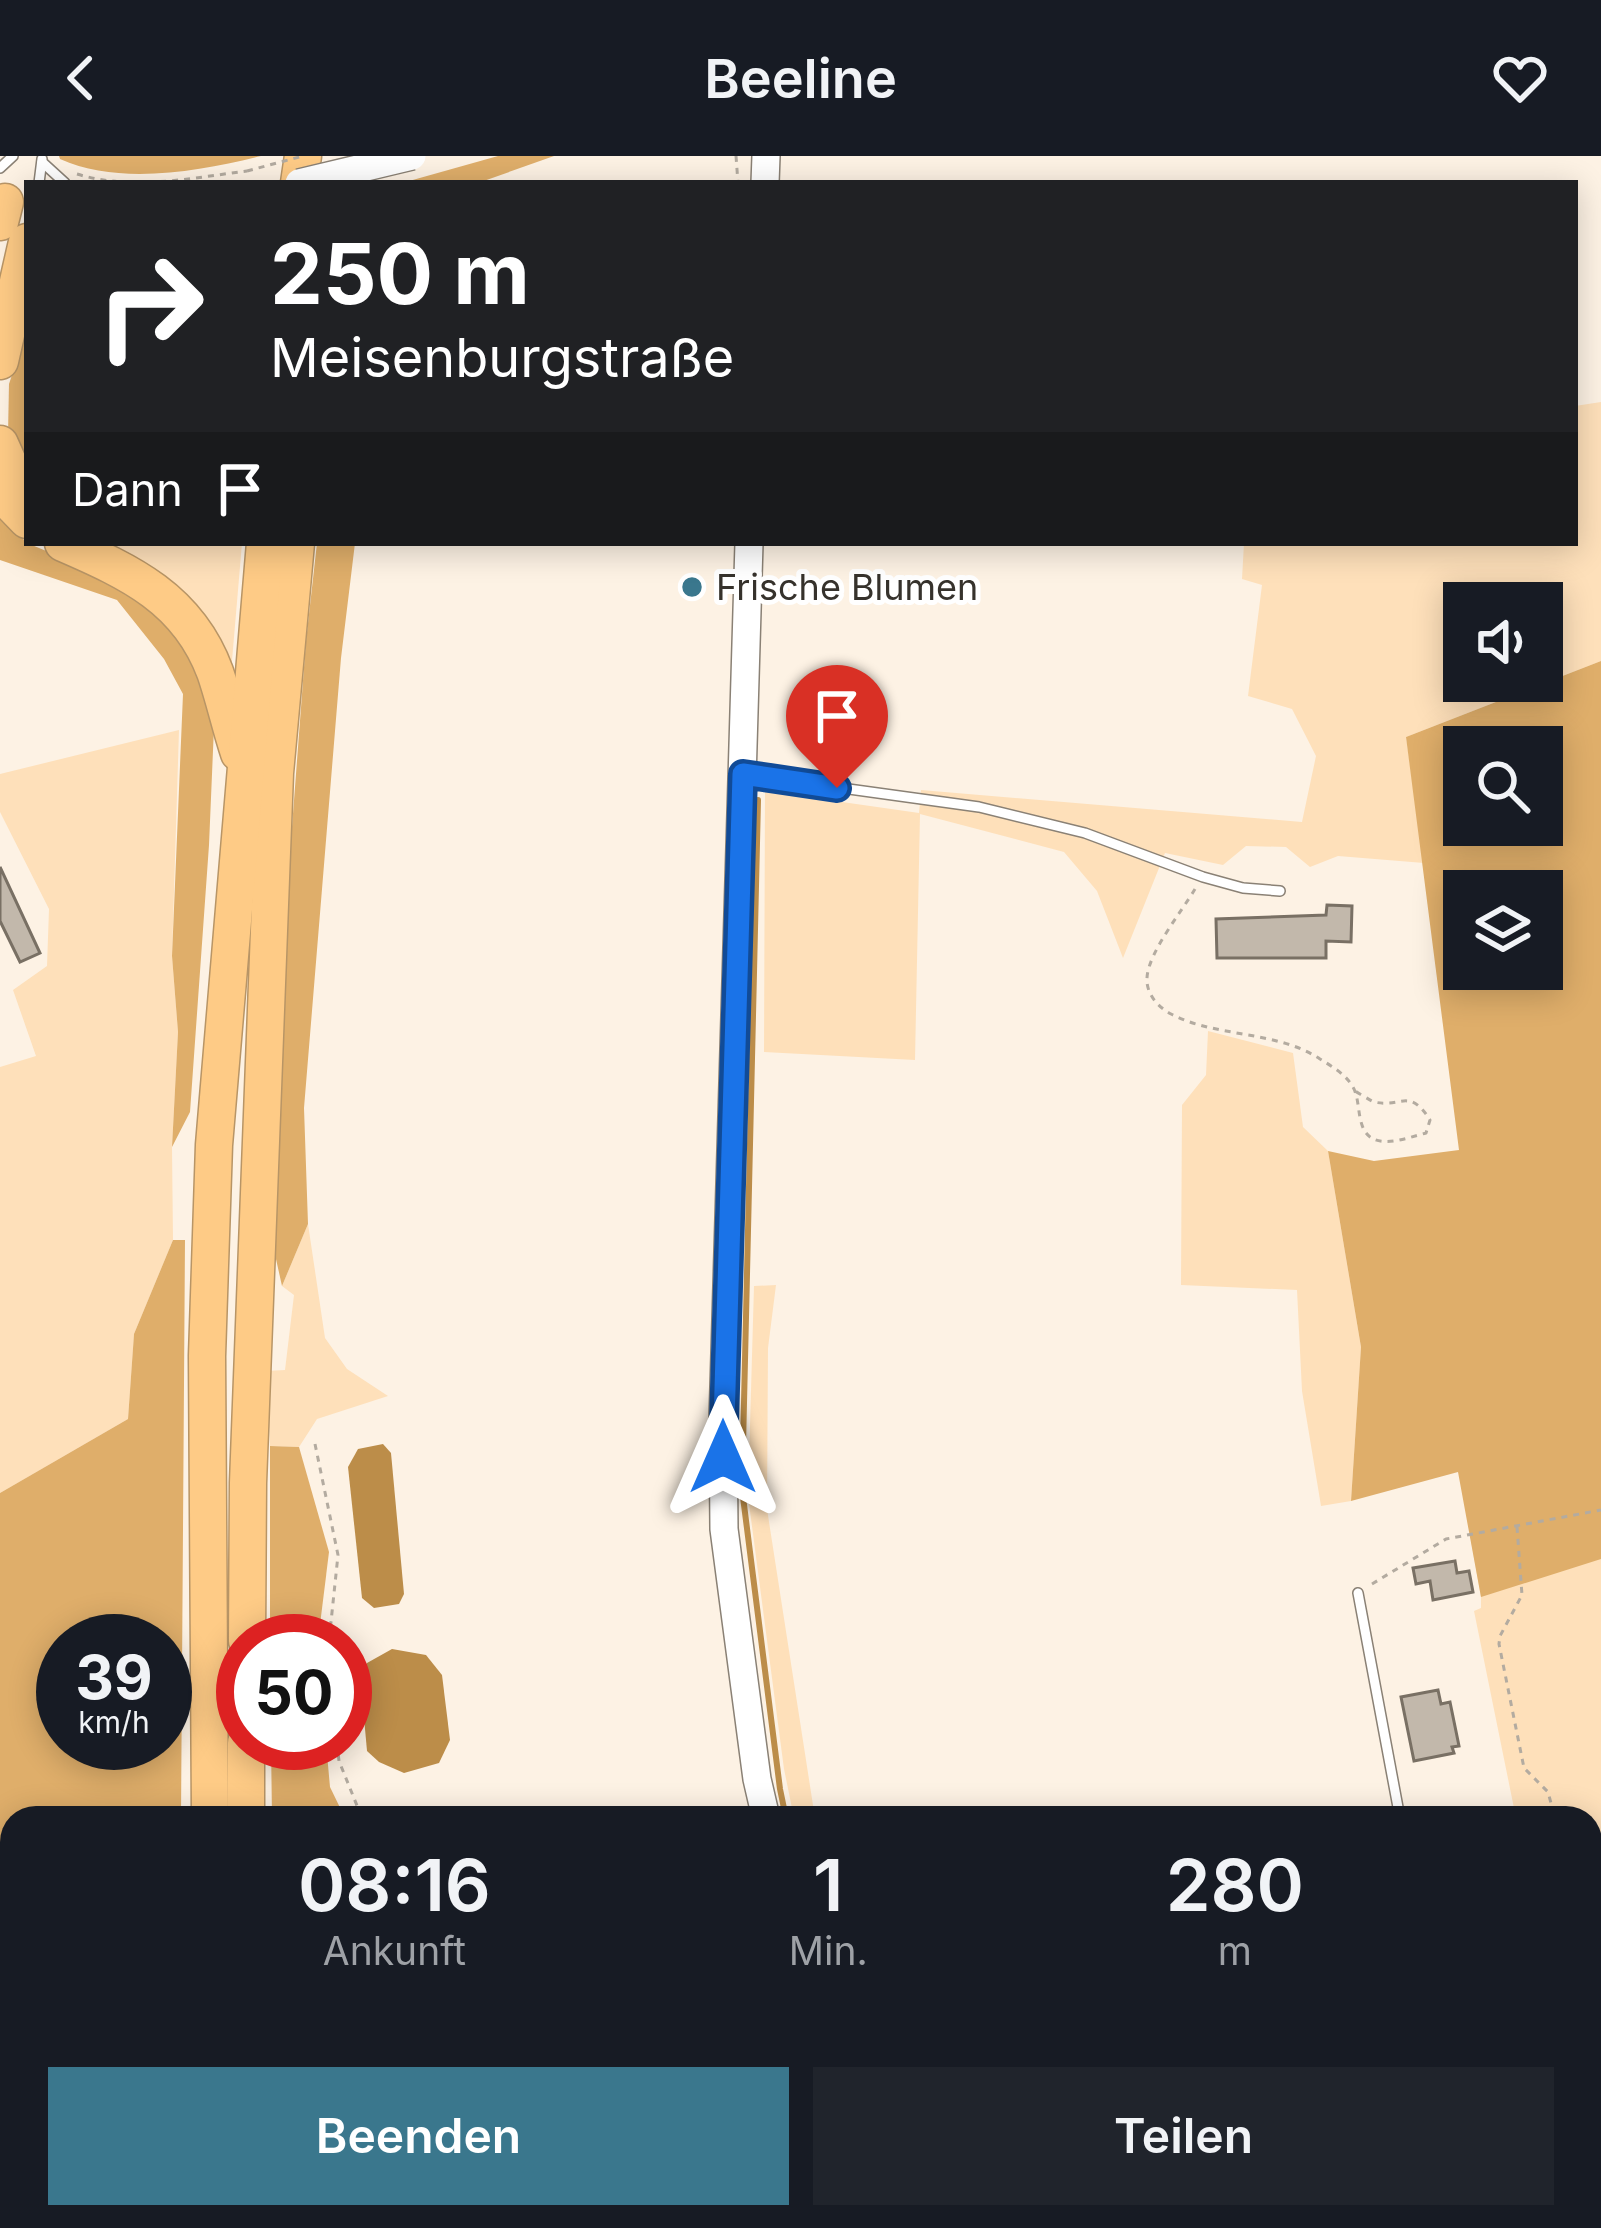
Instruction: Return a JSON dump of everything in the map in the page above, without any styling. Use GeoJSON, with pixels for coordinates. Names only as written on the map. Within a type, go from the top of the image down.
{"type":"FeatureCollection","features":[{"type":"Feature","properties":{"kind":"highway"},"geometry":{"type":"LineString","coordinates":[[0,361],[20,299],[24,266]]}},
{"type":"Feature","properties":{"kind":"highway"},"geometry":{"type":"LineString","coordinates":[[0,444],[24,486]]}},
{"type":"Feature","properties":{"kind":"highway"},"geometry":{"type":"LineString","coordinates":[[0,492],[24,517]]}},
{"type":"Feature","properties":{"kind":"highway"},"geometry":{"type":"LineString","coordinates":[[69,546],[142,580],[185,620],[214,671],[244,769]]}},
{"type":"Feature","properties":{"kind":"highway"},"geometry":{"type":"LineString","coordinates":[[210,1806],[207,1356],[214,1145],[265,546]]}},
{"type":"Feature","properties":{"kind":"highway"},"geometry":{"type":"LineString","coordinates":[[247,1614],[274,773],[296,546]]}},
{"type":"Feature","properties":{"kind":"highway"},"geometry":{"type":"LineString","coordinates":[[246,1770],[246,1806]]}},
{"type":"Feature","properties":{"kind":"main road"},"geometry":{"type":"LineString","coordinates":[[312,180],[412,156]]}},
{"type":"Feature","properties":{"kind":"main road"},"geometry":{"type":"LineString","coordinates":[[749,546],[723,1397],[724,1529],[763,1806]]}},
{"type":"Feature","properties":{"kind":"lane"},"geometry":{"type":"LineString","coordinates":[[6,199],[13,156]]}},
{"type":"Feature","properties":{"kind":"lane"},"geometry":{"type":"LineString","coordinates":[[743,774],[979,807],[1085,833],[1203,877],[1243,888],[1280,891]]}},
{"type":"Feature","properties":{"kind":"lane"},"geometry":{"type":"LineString","coordinates":[[1358,1593],[1398,1806]]}},
{"type":"Feature","properties":{"kind":"path"},"geometry":{"type":"LineString","coordinates":[[177,180],[247,171],[303,156]]}},
{"type":"Feature","properties":{"kind":"path"},"geometry":{"type":"LineString","coordinates":[[64,180],[69,171],[97,180]]}},
{"type":"Feature","properties":{"kind":"path"},"geometry":{"type":"LineString","coordinates":[[1203,877],[1154,956],[1147,978],[1151,998],[1170,1014],[1314,1054],[1371,1101],[1408,1099],[1430,1120],[1426,1133],[1387,1143],[1374,1140],[1363,1131],[1355,1091]]}},
{"type":"Feature","properties":{"kind":"path"},"geometry":{"type":"LineString","coordinates":[[315,1444],[338,1555],[332,1614]]}},
{"type":"Feature","properties":{"kind":"path"},"geometry":{"type":"LineString","coordinates":[[1358,1593],[1446,1539],[1601,1510]]}},
{"type":"Feature","properties":{"kind":"path"},"geometry":{"type":"LineString","coordinates":[[1517,1527],[1522,1595],[1499,1644],[1524,1768],[1548,1792],[1552,1806]]}},
{"type":"Feature","properties":{"kind":"path"},"geometry":{"type":"LineString","coordinates":[[343,1770],[357,1806]]}},
{"type":"Feature","properties":{"kind":"shaded area"},"geometry":{"type":"Polygon","coordinates":[[[59,156],[261,156],[186,171],[134,174],[83,167],[59,156]]]}},
{"type":"Feature","properties":{"kind":"shaded area"},"geometry":{"type":"Polygon","coordinates":[[[498,156],[554,156],[486,180],[413,180],[498,156]]]}},
{"type":"Feature","properties":{"kind":"shaded area"},"geometry":{"type":"Polygon","coordinates":[[[24,339],[24,457],[8,434],[9,384],[24,339]]]}},
{"type":"Feature","properties":{"kind":"shaded area"},"geometry":{"type":"Polygon","coordinates":[[[1601,402],[1601,661],[1563,676],[1563,582],[1443,582],[1443,702],[1496,702],[1406,737],[1424,863],[1338,856],[1310,867],[1286,847],[1246,846],[1223,865],[1165,853],[1123,958],[1097,891],[1064,852],[920,814],[915,1060],[764,1052],[765,791],[919,813],[921,790],[1302,822],[1316,756],[1292,709],[1248,696],[1262,585],[1242,579],[1244,546],[1578,546],[1578,406],[1601,402]]]}},
{"type":"Feature","properties":{"kind":"shaded area"},"geometry":{"type":"Polygon","coordinates":[[[0,516],[24,540],[24,546],[34,546],[133,587],[183,634],[208,677],[214,727],[190,1112],[172,1147],[178,1032],[172,956],[183,694],[164,659],[117,600],[0,560],[0,516]]]}},
{"type":"Feature","properties":{"kind":"shaded area"},"geometry":{"type":"Polygon","coordinates":[[[101,546],[242,546],[230,684],[101,546]]]}},
{"type":"Feature","properties":{"kind":"shaded area"},"geometry":{"type":"Polygon","coordinates":[[[317,546],[355,546],[304,1108],[308,1224],[282,1286],[272,1241],[278,1013],[317,546]]]}},
{"type":"Feature","properties":{"kind":"shaded area"},"geometry":{"type":"Polygon","coordinates":[[[1601,661],[1601,1559],[1481,1597],[1458,1472],[1351,1501],[1361,1347],[1328,1151],[1374,1161],[1459,1150],[1406,737],[1496,702],[1563,702],[1563,676],[1601,661]]]}},
{"type":"Feature","properties":{"kind":"shaded area"},"geometry":{"type":"Polygon","coordinates":[[[179,730],[172,956],[178,1032],[173,1240],[134,1334],[128,1419],[0,1493],[0,1067],[36,1056],[13,990],[47,966],[49,909],[0,812],[0,774],[179,730]]]}},
{"type":"Feature","properties":{"kind":"shaded area"},"geometry":{"type":"Polygon","coordinates":[[[1208,1031],[1293,1053],[1303,1127],[1328,1151],[1361,1347],[1351,1501],[1321,1506],[1302,1391],[1297,1290],[1181,1285],[1182,1105],[1206,1075],[1208,1031]]]}},
{"type":"Feature","properties":{"kind":"shaded area"},"geometry":{"type":"Polygon","coordinates":[[[308,1224],[325,1338],[347,1369],[388,1396],[317,1419],[299,1447],[270,1446],[266,1371],[285,1370],[294,1295],[282,1286],[308,1224]]]}},
{"type":"Feature","properties":{"kind":"shaded area"},"geometry":{"type":"Polygon","coordinates":[[[173,1240],[185,1240],[182,1614],[36,1614],[36,1770],[181,1770],[181,1806],[0,1806],[0,1493],[128,1419],[134,1334],[173,1240]]]}},
{"type":"Feature","properties":{"kind":"shaded area"},"geometry":{"type":"Polygon","coordinates":[[[776,1285],[768,1348],[767,1509],[813,1806],[792,1806],[748,1496],[754,1286],[776,1285]]]}},
{"type":"Feature","properties":{"kind":"shaded area"},"geometry":{"type":"Polygon","coordinates":[[[1601,1437],[1601,1806],[1514,1806],[1474,1611],[1481,1608],[1481,1597],[1459,1472],[1601,1437]]]}},
{"type":"Feature","properties":{"kind":"shaded area"},"geometry":{"type":"Polygon","coordinates":[[[383,1444],[391,1453],[404,1594],[399,1604],[374,1608],[362,1598],[348,1467],[358,1449],[383,1444]]]}},
{"type":"Feature","properties":{"kind":"shaded area"},"geometry":{"type":"Polygon","coordinates":[[[270,1446],[299,1447],[329,1552],[321,1614],[270,1614],[270,1446]]]}},
{"type":"Feature","properties":{"kind":"shaded area"},"geometry":{"type":"Polygon","coordinates":[[[392,1649],[426,1655],[442,1675],[450,1740],[439,1763],[404,1773],[372,1756],[372,1660],[392,1649]]]}},
{"type":"Feature","properties":{"kind":"shaded area"},"geometry":{"type":"Polygon","coordinates":[[[271,1770],[328,1770],[339,1806],[272,1806],[271,1770]]]}},
{"type":"Feature","properties":{"kind":"building"},"geometry":{"type":"Polygon","coordinates":[[[0,867],[40,953],[20,962],[0,921],[0,867]]]}},
{"type":"Feature","properties":{"kind":"building"},"geometry":{"type":"Polygon","coordinates":[[[1327,905],[1352,906],[1351,942],[1326,941],[1326,958],[1217,958],[1216,919],[1326,915],[1327,905]]]}},
{"type":"Feature","properties":{"kind":"building"},"geometry":{"type":"Polygon","coordinates":[[[1455,1561],[1457,1573],[1469,1571],[1473,1592],[1433,1600],[1430,1581],[1416,1584],[1413,1568],[1455,1561]]]}},
{"type":"Feature","properties":{"kind":"building"},"geometry":{"type":"Polygon","coordinates":[[[1438,1690],[1441,1704],[1450,1702],[1459,1746],[1452,1747],[1454,1753],[1414,1761],[1401,1697],[1438,1690]]]}},
{"type":"Feature","properties":{"kind":"waterway"},"geometry":{"type":"LineString","coordinates":[[758,800],[742,1489],[784,1806]]}},
{"type":"Feature","properties":{"kind":"place","name":"Frische Blumen"},"geometry":{"type":"Point","coordinates":[692,587]}},
{"type":"Feature","properties":{"kind":"route"},"geometry":{"type":"LineString","coordinates":[[723,1457],[743,774],[837,788]]}}]}
